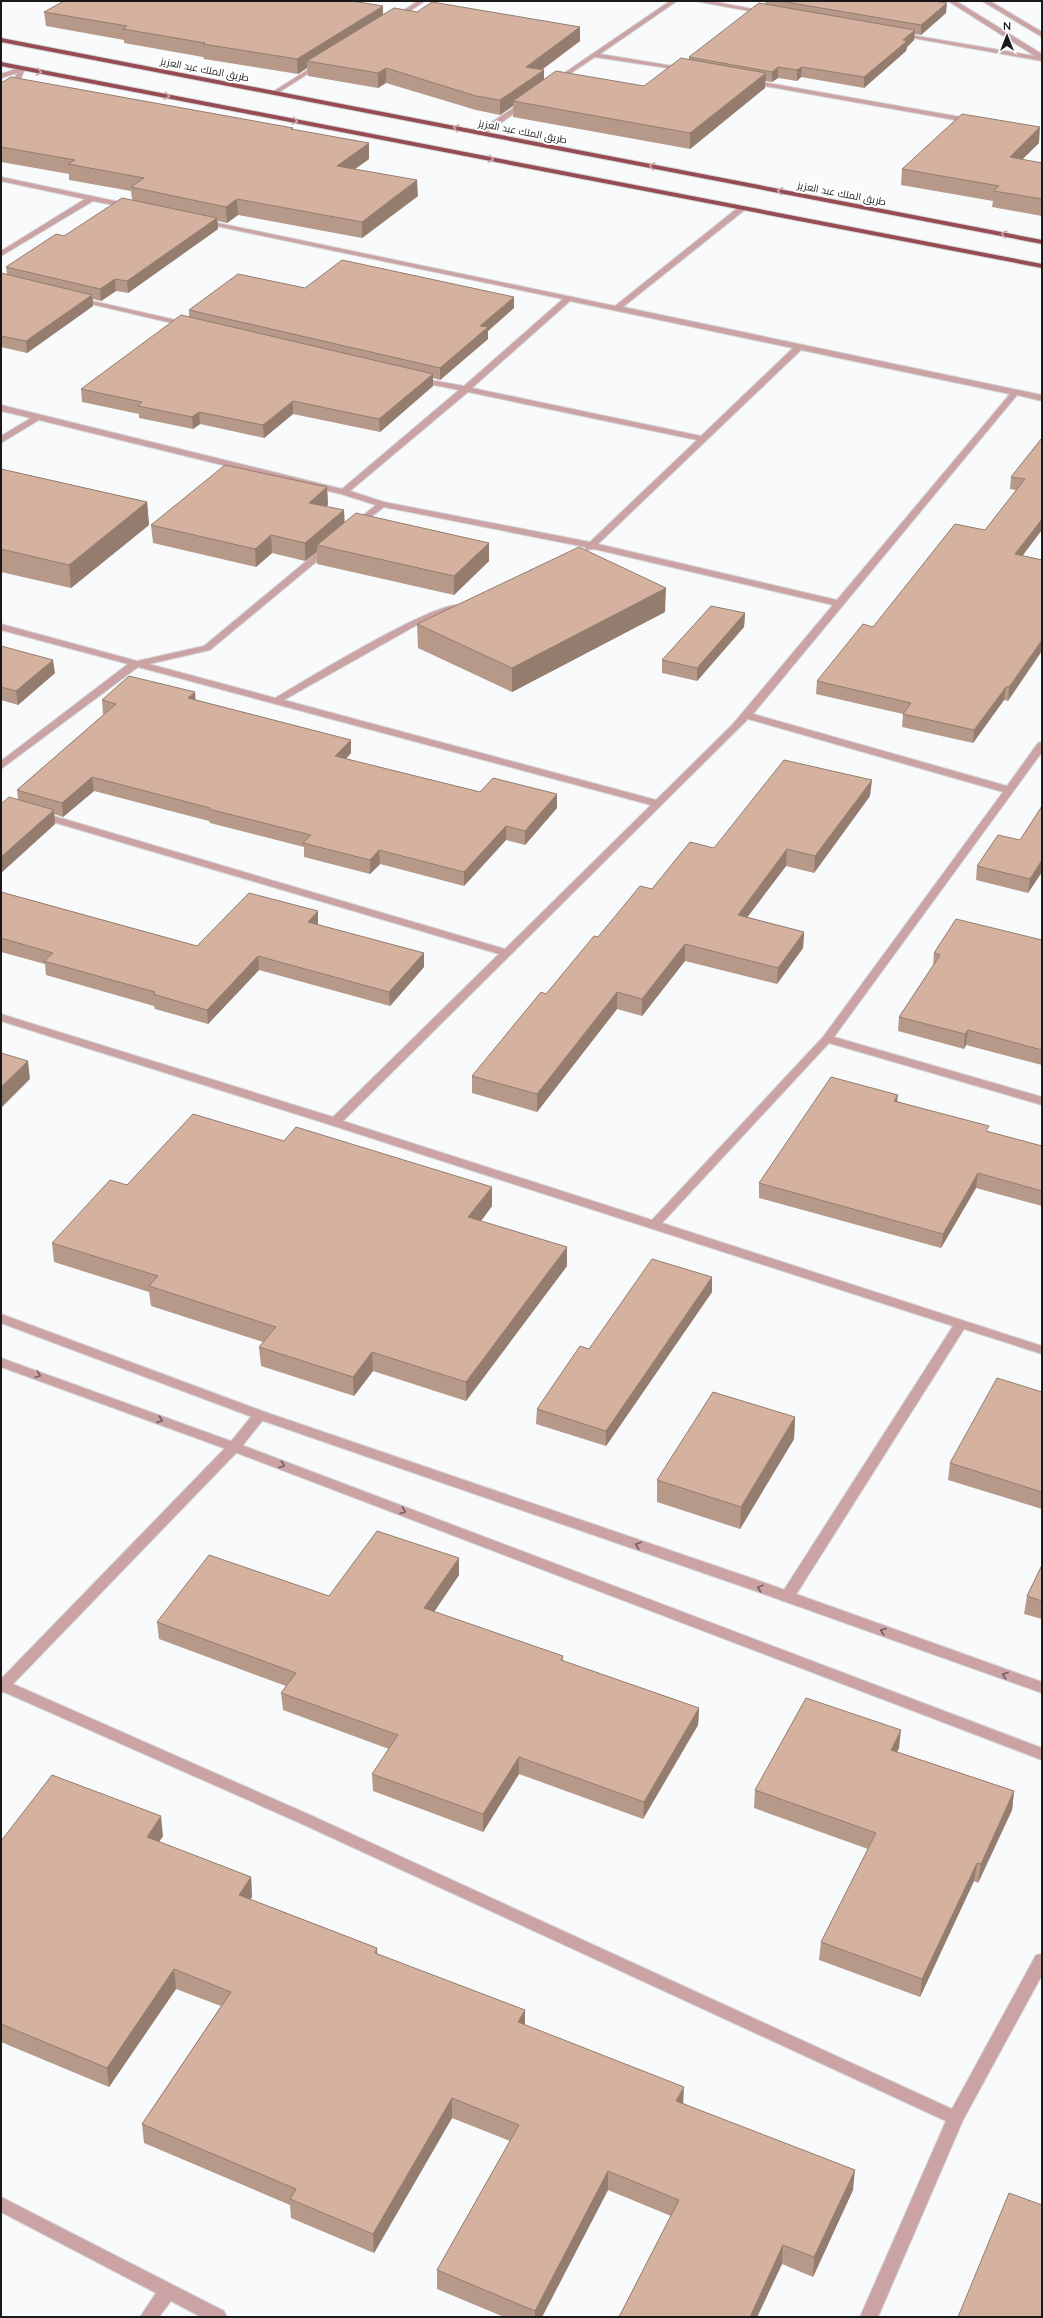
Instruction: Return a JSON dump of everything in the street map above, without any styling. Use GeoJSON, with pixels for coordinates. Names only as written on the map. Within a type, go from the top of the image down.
{"type":"FeatureCollection","features":[{"type":"Feature","properties":{"kind":"highway","name":"طريق الملك عبد العزيز"},"geometry":{"type":"LineString","coordinates":[[1,40],[1042,242]]}},
{"type":"Feature","properties":{"kind":"highway"},"geometry":{"type":"LineString","coordinates":[[1,64],[1042,266]]}},
{"type":"Feature","properties":{"kind":"street"},"geometry":{"type":"LineString","coordinates":[[384,25],[393,16],[422,1]]}},
{"type":"Feature","properties":{"kind":"street"},"geometry":{"type":"LineString","coordinates":[[545,89],[674,1]]}},
{"type":"Feature","properties":{"kind":"street"},"geometry":{"type":"LineString","coordinates":[[698,1],[776,14]]}},
{"type":"Feature","properties":{"kind":"street"},"geometry":{"type":"LineString","coordinates":[[951,1],[1031,46],[1042,58]]}},
{"type":"Feature","properties":{"kind":"street"},"geometry":{"type":"LineString","coordinates":[[985,1],[1042,35]]}},
{"type":"Feature","properties":{"kind":"street"},"geometry":{"type":"LineString","coordinates":[[894,34],[1042,58]]}},
{"type":"Feature","properties":{"kind":"street"},"geometry":{"type":"LineString","coordinates":[[595,55],[689,71]]}},
{"type":"Feature","properties":{"kind":"street"},"geometry":{"type":"LineString","coordinates":[[274,93],[326,61]]}},
{"type":"Feature","properties":{"kind":"street"},"geometry":{"type":"LineString","coordinates":[[1,76],[22,68]]}},
{"type":"Feature","properties":{"kind":"street"},"geometry":{"type":"LineString","coordinates":[[1,94],[15,86],[22,68]]}},
{"type":"Feature","properties":{"kind":"street"},"geometry":{"type":"LineString","coordinates":[[744,81],[979,122]]}},
{"type":"Feature","properties":{"kind":"street"},"geometry":{"type":"LineString","coordinates":[[481,133],[533,97]]}},
{"type":"Feature","properties":{"kind":"street"},"geometry":{"type":"LineString","coordinates":[[1,179],[138,208]]}},
{"type":"Feature","properties":{"kind":"street"},"geometry":{"type":"LineString","coordinates":[[1,254],[92,198]]}},
{"type":"Feature","properties":{"kind":"street"},"geometry":{"type":"LineString","coordinates":[[617,308],[743,208]]}},
{"type":"Feature","properties":{"kind":"street"},"geometry":{"type":"LineString","coordinates":[[193,219],[1042,398]]}},
{"type":"Feature","properties":{"kind":"street"},"geometry":{"type":"LineString","coordinates":[[71,298],[194,326]]}},
{"type":"Feature","properties":{"kind":"street"},"geometry":{"type":"LineString","coordinates":[[344,492],[465,390],[569,298]]}},
{"type":"Feature","properties":{"kind":"street"},"geometry":{"type":"LineString","coordinates":[[580,553],[594,546],[799,347]]}},
{"type":"Feature","properties":{"kind":"street"},"geometry":{"type":"LineString","coordinates":[[411,377],[465,390],[704,439]]}},
{"type":"Feature","properties":{"kind":"street"},"geometry":{"type":"LineString","coordinates":[[335,1122],[747,715],[1015,393]]}},
{"type":"Feature","properties":{"kind":"street"},"geometry":{"type":"LineString","coordinates":[[1,408],[344,492],[382,504],[594,546],[839,603]]}},
{"type":"Feature","properties":{"kind":"street"},"geometry":{"type":"LineString","coordinates":[[1,440],[38,417]]}},
{"type":"Feature","properties":{"kind":"street"},"geometry":{"type":"LineString","coordinates":[[1,766],[135,664],[206,648],[382,504]]}},
{"type":"Feature","properties":{"kind":"street"},"geometry":{"type":"LineString","coordinates":[[274,702],[421,619],[466,604]]}},
{"type":"Feature","properties":{"kind":"street"},"geometry":{"type":"LineString","coordinates":[[1,627],[274,702],[658,804]]}},
{"type":"Feature","properties":{"kind":"street"},"geometry":{"type":"LineString","coordinates":[[747,715],[1008,790]]}},
{"type":"Feature","properties":{"kind":"street"},"geometry":{"type":"LineString","coordinates":[[654,1225],[827,1038],[1042,745]]}},
{"type":"Feature","properties":{"kind":"street"},"geometry":{"type":"LineString","coordinates":[[32,812],[507,953]]}},
{"type":"Feature","properties":{"kind":"street"},"geometry":{"type":"LineString","coordinates":[[1,1017],[335,1122],[1042,1350]]}},
{"type":"Feature","properties":{"kind":"street"},"geometry":{"type":"LineString","coordinates":[[827,1038],[1042,1102]]}},
{"type":"Feature","properties":{"kind":"street"},"geometry":{"type":"LineString","coordinates":[[1,1318],[260,1415],[788,1597],[1042,1688]]}},
{"type":"Feature","properties":{"kind":"street"},"geometry":{"type":"LineString","coordinates":[[788,1597],[962,1324]]}},
{"type":"Feature","properties":{"kind":"street"},"geometry":{"type":"LineString","coordinates":[[1,1362],[234,1447],[1042,1754]]}},
{"type":"Feature","properties":{"kind":"street"},"geometry":{"type":"LineString","coordinates":[[260,1415],[234,1447],[2,1686],[312,1822],[956,2118]]}},
{"type":"Feature","properties":{"kind":"street"},"geometry":{"type":"LineString","coordinates":[[870,2317],[956,2118],[1042,1960]]}},
{"type":"Feature","properties":{"kind":"street"},"geometry":{"type":"LineString","coordinates":[[1,2204],[218,2317]]}},
{"type":"Feature","properties":{"kind":"street"},"geometry":{"type":"LineString","coordinates":[[149,2317],[168,2291]]}},
{"type":"Feature","properties":{"kind":"building"},"geometry":{"type":"Polygon","coordinates":[[[64,1],[352,1],[383,6],[297,59],[203,44],[205,43],[123,29],[127,26],[44,12],[64,1]]]}},
{"type":"Feature","properties":{"kind":"building"},"geometry":{"type":"Polygon","coordinates":[[[780,1],[934,1],[947,3],[921,25],[780,1]]]}},
{"type":"Feature","properties":{"kind":"building"},"geometry":{"type":"Polygon","coordinates":[[[432,2],[580,27],[526,67],[544,70],[500,100],[476,96],[386,68],[378,73],[307,61],[394,8],[417,12],[432,2]]]}},
{"type":"Feature","properties":{"kind":"building"},"geometry":{"type":"Polygon","coordinates":[[[759,3],[915,30],[903,40],[907,41],[864,77],[802,67],[797,70],[778,67],[772,72],[689,57],[759,3]]]}},
{"type":"Feature","properties":{"kind":"building"},"geometry":{"type":"Polygon","coordinates":[[[681,58],[766,73],[690,133],[513,101],[556,71],[644,86],[681,58]]]}},
{"type":"Feature","properties":{"kind":"building"},"geometry":{"type":"Polygon","coordinates":[[[11,77],[369,143],[337,166],[417,180],[362,222],[237,199],[226,207],[131,187],[144,178],[68,164],[75,160],[1,147],[1,83],[11,77]]]}},
{"type":"Feature","properties":{"kind":"building"},"geometry":{"type":"Polygon","coordinates":[[[962,114],[1040,127],[1010,157],[1042,163],[1042,199],[994,191],[999,186],[902,169],[962,114]]]}},
{"type":"Feature","properties":{"kind":"building"},"geometry":{"type":"Polygon","coordinates":[[[122,198],[217,218],[127,281],[115,279],[100,289],[6,267],[56,234],[64,236],[122,198]]]}},
{"type":"Feature","properties":{"kind":"building"},"geometry":{"type":"Polygon","coordinates":[[[342,260],[514,297],[480,326],[488,327],[440,368],[189,310],[238,274],[305,288],[342,260]]]}},
{"type":"Feature","properties":{"kind":"building"},"geometry":{"type":"Polygon","coordinates":[[[1,273],[92,295],[26,341],[1,336],[1,273]]]}},
{"type":"Feature","properties":{"kind":"building"},"geometry":{"type":"Polygon","coordinates":[[[181,315],[433,374],[379,419],[293,401],[263,425],[199,412],[192,417],[138,406],[142,402],[81,389],[181,315]]]}},
{"type":"Feature","properties":{"kind":"building"},"geometry":{"type":"Polygon","coordinates":[[[1042,438],[1042,519],[1015,554],[1042,560],[1042,640],[1009,687],[1006,687],[974,730],[903,714],[911,703],[817,681],[863,624],[873,627],[955,524],[985,530],[1025,479],[1011,477],[1042,438]]]}},
{"type":"Feature","properties":{"kind":"building"},"geometry":{"type":"Polygon","coordinates":[[[225,465],[327,487],[309,503],[344,510],[305,543],[271,535],[255,549],[151,525],[225,465]]]}},
{"type":"Feature","properties":{"kind":"building"},"geometry":{"type":"Polygon","coordinates":[[[1,469],[147,502],[69,565],[1,549],[1,469]]]}},
{"type":"Feature","properties":{"kind":"building"},"geometry":{"type":"Polygon","coordinates":[[[356,513],[489,543],[454,576],[317,545],[356,513]]]}},
{"type":"Feature","properties":{"kind":"building"},"geometry":{"type":"Polygon","coordinates":[[[579,547],[666,588],[512,668],[417,624],[579,547]]]}},
{"type":"Feature","properties":{"kind":"building"},"geometry":{"type":"Polygon","coordinates":[[[711,606],[745,613],[697,668],[662,660],[711,606]]]}},
{"type":"Feature","properties":{"kind":"building"},"geometry":{"type":"Polygon","coordinates":[[[1,646],[53,660],[16,691],[1,687],[1,646]]]}},
{"type":"Feature","properties":{"kind":"building"},"geometry":{"type":"Polygon","coordinates":[[[129,676],[195,692],[188,698],[351,740],[335,756],[480,792],[493,778],[557,794],[525,831],[506,826],[464,872],[379,850],[370,860],[303,843],[311,835],[92,777],[62,803],[17,790],[116,704],[102,700],[129,676]]]}},
{"type":"Feature","properties":{"kind":"building"},"geometry":{"type":"Polygon","coordinates":[[[784,760],[872,780],[815,856],[787,849],[738,915],[804,932],[778,968],[685,944],[642,999],[617,992],[537,1094],[472,1076],[541,992],[546,994],[594,936],[598,937],[640,886],[652,889],[690,842],[714,848],[784,760]]]}},
{"type":"Feature","properties":{"kind":"building"},"geometry":{"type":"Polygon","coordinates":[[[9,797],[54,810],[1,857],[1,804],[9,797]]]}},
{"type":"Feature","properties":{"kind":"building"},"geometry":{"type":"Polygon","coordinates":[[[1042,806],[1042,860],[1030,879],[977,866],[998,835],[1020,840],[1042,806]]]}},
{"type":"Feature","properties":{"kind":"building"},"geometry":{"type":"Polygon","coordinates":[[[1,892],[197,946],[249,893],[318,911],[308,922],[424,953],[389,992],[258,956],[207,1010],[153,994],[155,992],[44,961],[53,953],[1,938],[1,892]]]}},
{"type":"Feature","properties":{"kind":"building"},"geometry":{"type":"Polygon","coordinates":[[[956,919],[1042,940],[1042,1050],[968,1030],[965,1034],[899,1017],[940,955],[934,953],[956,919]]]}},
{"type":"Feature","properties":{"kind":"building"},"geometry":{"type":"Polygon","coordinates":[[[1,1053],[28,1061],[1,1087],[1,1053]]]}},
{"type":"Feature","properties":{"kind":"building"},"geometry":{"type":"Polygon","coordinates":[[[831,1077],[898,1095],[894,1101],[989,1126],[986,1131],[1042,1146],[1042,1191],[978,1173],[943,1234],[759,1183],[831,1077]]]}},
{"type":"Feature","properties":{"kind":"building"},"geometry":{"type":"Polygon","coordinates":[[[193,1114],[284,1141],[296,1127],[492,1187],[468,1217],[567,1247],[466,1382],[372,1352],[353,1377],[259,1347],[276,1327],[149,1286],[158,1276],[52,1243],[110,1180],[127,1185],[193,1114]]]}},
{"type":"Feature","properties":{"kind":"building"},"geometry":{"type":"Polygon","coordinates":[[[652,1259],[712,1277],[606,1431],[537,1409],[580,1346],[589,1349],[652,1259]]]}},
{"type":"Feature","properties":{"kind":"building"},"geometry":{"type":"Polygon","coordinates":[[[997,1378],[1042,1392],[1042,1492],[950,1463],[997,1378]]]}},
{"type":"Feature","properties":{"kind":"building"},"geometry":{"type":"Polygon","coordinates":[[[713,1392],[795,1417],[741,1507],[657,1480],[713,1392]]]}},
{"type":"Feature","properties":{"kind":"building"},"geometry":{"type":"Polygon","coordinates":[[[377,1531],[459,1558],[424,1608],[563,1656],[561,1660],[699,1708],[644,1802],[519,1757],[483,1814],[372,1774],[398,1735],[281,1693],[296,1673],[157,1622],[209,1555],[329,1596],[377,1531]]]}},
{"type":"Feature","properties":{"kind":"building"},"geometry":{"type":"Polygon","coordinates":[[[1042,1565],[1042,1601],[1027,1596],[1042,1565]]]}},
{"type":"Feature","properties":{"kind":"building"},"geometry":{"type":"Polygon","coordinates":[[[806,1698],[901,1730],[891,1750],[1014,1791],[981,1864],[977,1863],[922,1979],[821,1942],[876,1833],[755,1790],[806,1698]]]}},
{"type":"Feature","properties":{"kind":"building"},"geometry":{"type":"Polygon","coordinates":[[[52,1775],[161,1816],[147,1837],[251,1877],[239,1895],[377,1948],[375,1953],[525,2010],[518,2022],[684,2087],[676,2101],[855,2170],[814,2257],[783,2245],[750,2317],[619,2317],[679,2200],[608,2171],[535,2311],[437,2270],[519,2125],[452,2098],[373,2234],[290,2199],[296,2189],[142,2124],[231,1992],[174,1969],[107,2068],[1,2024],[1,1841],[52,1775]]]}},
{"type":"Feature","properties":{"kind":"building"},"geometry":{"type":"Polygon","coordinates":[[[1009,2193],[1042,2205],[1042,2317],[958,2317],[1009,2193]]]}}]}
